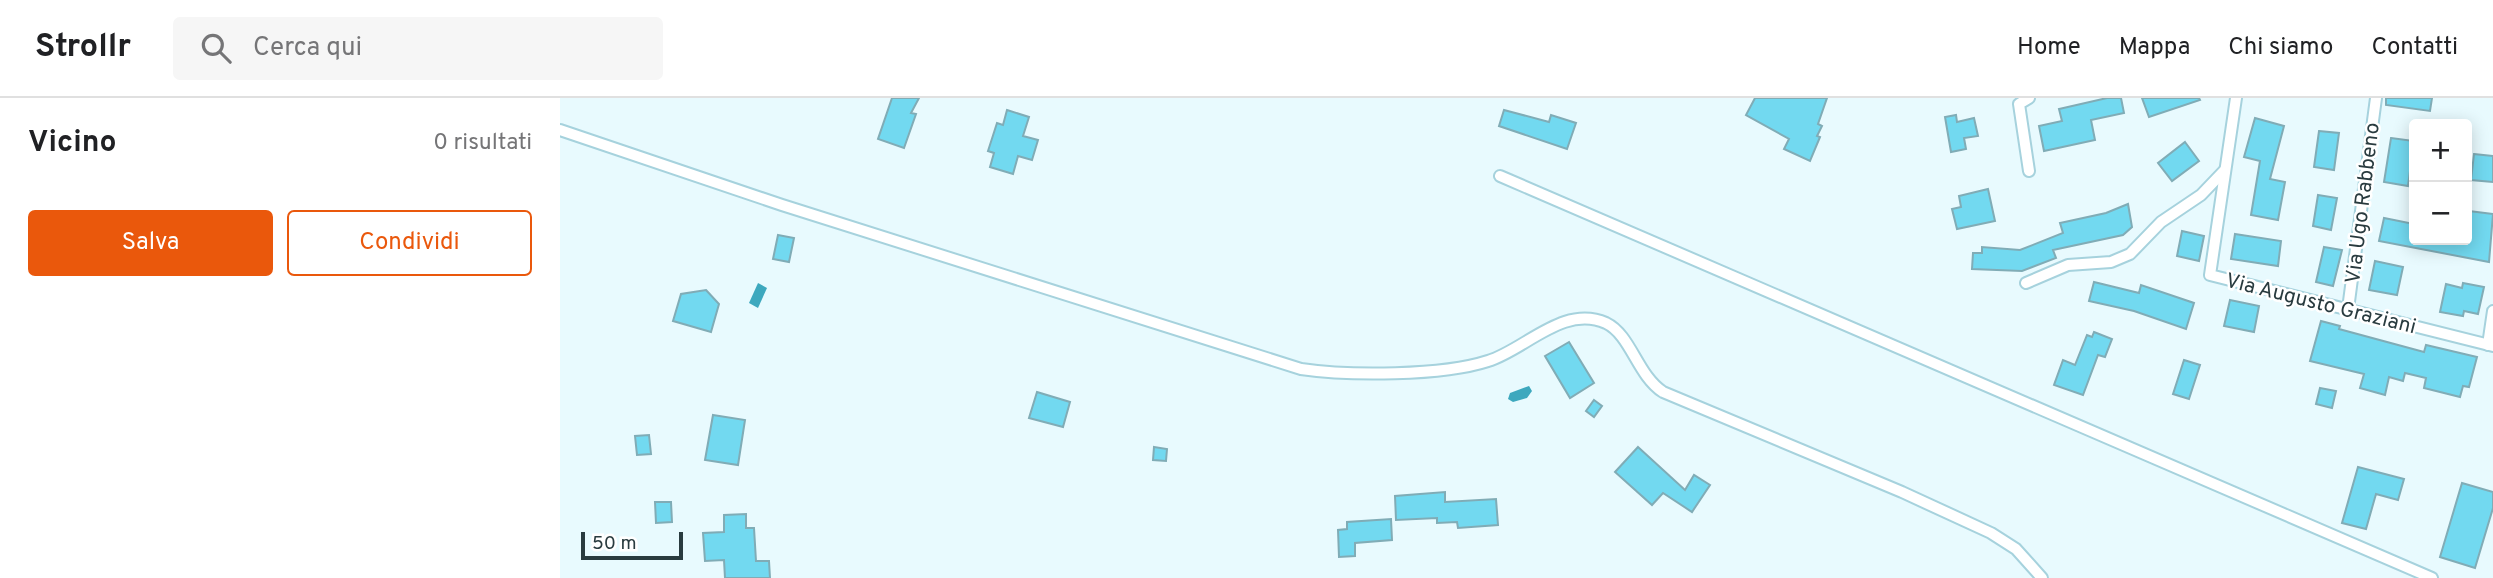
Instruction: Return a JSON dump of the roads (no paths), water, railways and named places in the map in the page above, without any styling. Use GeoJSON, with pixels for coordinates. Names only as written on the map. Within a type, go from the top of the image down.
{"type":"FeatureCollection","features":[{"type":"Feature","properties":{"kind":"street"},"geometry":{"type":"LineString","coordinates":[[2029,98],[2019,104],[2029,171]]}},
{"type":"Feature","properties":{"kind":"street","name":"Via Augusto Graziani"},"geometry":{"type":"LineString","coordinates":[[2236,98],[2210,275],[2490,345]]}},
{"type":"Feature","properties":{"kind":"street","name":"Via Ugo Rabbeno"},"geometry":{"type":"LineString","coordinates":[[2348,309],[2376,98]]}},
{"type":"Feature","properties":{"kind":"street"},"geometry":{"type":"LineString","coordinates":[[560,130],[794,209],[1292,367],[1355,373],[1471,365],[1501,356],[1559,324],[1582,320],[1602,322],[1618,332],[1644,375],[1663,392],[1902,492],[1991,533],[2016,549],[2042,578]]}},
{"type":"Feature","properties":{"kind":"street"},"geometry":{"type":"LineString","coordinates":[[2026,283],[2068,265],[2111,262],[2130,254],[2161,222],[2201,195],[2224,171]]}},
{"type":"Feature","properties":{"kind":"street"},"geometry":{"type":"LineString","coordinates":[[1500,176],[2432,578]]}},
{"type":"Feature","properties":{"kind":"street"},"geometry":{"type":"LineString","coordinates":[[2490,345],[2493,311]]}},
{"type":"Feature","properties":{"kind":"water"},"geometry":{"type":"Polygon","coordinates":[[[758,283],[767,288],[758,308],[749,303],[758,283]]]}},
{"type":"Feature","properties":{"kind":"water"},"geometry":{"type":"Polygon","coordinates":[[[1529,386],[1532,391],[1527,398],[1513,402],[1508,399],[1510,393],[1529,386]]]}}]}
